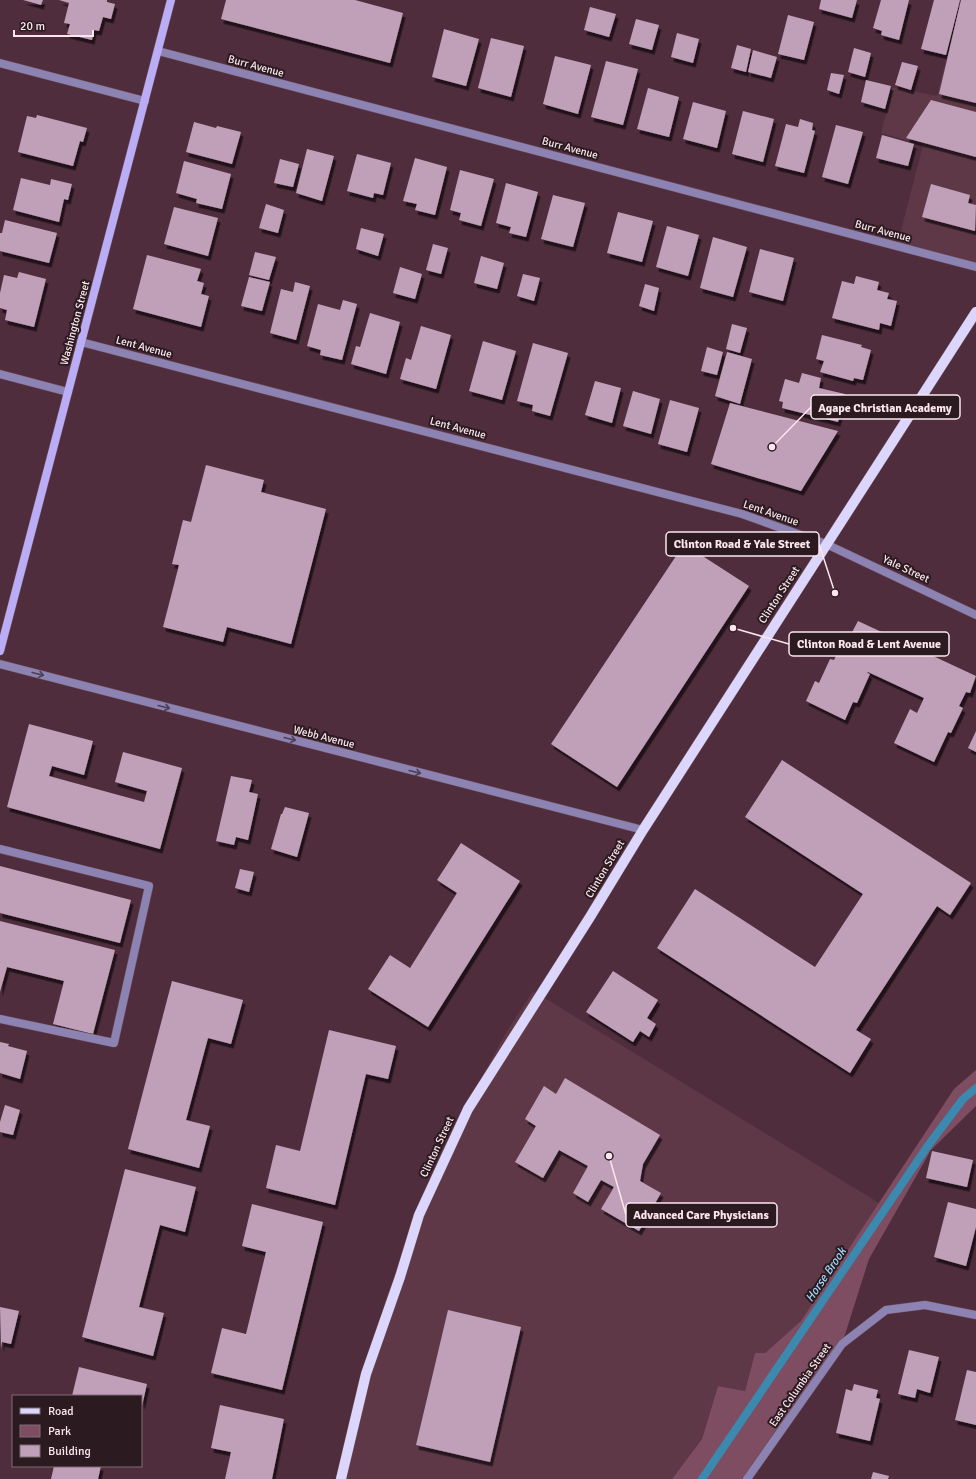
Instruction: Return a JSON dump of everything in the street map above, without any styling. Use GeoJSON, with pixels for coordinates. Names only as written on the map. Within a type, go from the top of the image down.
{"type":"FeatureCollection","features":[{"type":"Feature","properties":{"kind":"main road","name":"Washington Street"},"geometry":{"type":"LineString","coordinates":[[0,651],[171,0]]}},
{"type":"Feature","properties":{"kind":"main road","name":"Clinton Street"},"geometry":{"type":"LineString","coordinates":[[341,1479],[366,1374],[400,1277],[419,1215],[468,1109],[590,917],[643,830],[976,312]]}},
{"type":"Feature","properties":{"kind":"street","name":"Burr Avenue"},"geometry":{"type":"LineString","coordinates":[[158,51],[976,267]]}},
{"type":"Feature","properties":{"kind":"street"},"geometry":{"type":"LineString","coordinates":[[0,63],[145,101]]}},
{"type":"Feature","properties":{"kind":"street","name":"Lent Avenue"},"geometry":{"type":"LineString","coordinates":[[81,342],[742,514],[826,544]]}},
{"type":"Feature","properties":{"kind":"street"},"geometry":{"type":"LineString","coordinates":[[0,374],[68,392]]}},
{"type":"Feature","properties":{"kind":"street","name":"Yale Street"},"geometry":{"type":"LineString","coordinates":[[826,544],[976,615]]}},
{"type":"Feature","properties":{"kind":"street","name":"Webb Avenue"},"geometry":{"type":"LineString","coordinates":[[0,664],[643,830]]}},
{"type":"Feature","properties":{"kind":"street"},"geometry":{"type":"LineString","coordinates":[[0,850],[149,886],[114,1044],[0,1019]]}},
{"type":"Feature","properties":{"kind":"street","name":"East Columbia Street"},"geometry":{"type":"LineString","coordinates":[[746,1479],[842,1344],[886,1310],[925,1305],[976,1315]]}},
{"type":"Feature","properties":{"kind":"shaded area"},"geometry":{"type":"Polygon","coordinates":[[[961,0],[976,0],[976,267],[897,246],[923,145],[881,133],[893,87],[937,96],[961,0]]]}},
{"type":"Feature","properties":{"kind":"shaded area"},"geometry":{"type":"Polygon","coordinates":[[[533,991],[879,1203],[801,1321],[765,1353],[755,1353],[745,1391],[718,1386],[702,1439],[672,1479],[336,1479],[349,1427],[386,1299],[442,1150],[507,1031],[533,991]]]}},
{"type":"Feature","properties":{"kind":"green space"},"geometry":{"type":"Polygon","coordinates":[[[976,1070],[976,1106],[931,1150],[869,1259],[842,1344],[746,1479],[672,1479],[702,1439],[718,1386],[745,1391],[755,1353],[765,1353],[801,1321],[954,1089],[976,1070]]]}},
{"type":"Feature","properties":{"kind":"building"},"geometry":{"type":"Polygon","coordinates":[[[23,0],[43,0],[41,5],[23,0]]]}},
{"type":"Feature","properties":{"kind":"building"},"geometry":{"type":"Polygon","coordinates":[[[59,0],[107,0],[107,2],[115,4],[111,19],[103,17],[99,31],[94,30],[92,40],[67,34],[70,24],[64,23],[69,3],[59,0]]]}},
{"type":"Feature","properties":{"kind":"building"},"geometry":{"type":"Polygon","coordinates":[[[226,0],[355,0],[403,13],[390,63],[221,19],[226,0]]]}},
{"type":"Feature","properties":{"kind":"building"},"geometry":{"type":"Polygon","coordinates":[[[821,0],[857,0],[852,18],[819,9],[821,0]]]}},
{"type":"Feature","properties":{"kind":"building"},"geometry":{"type":"Polygon","coordinates":[[[881,0],[909,0],[899,40],[881,35],[882,31],[873,28],[881,0]]]}},
{"type":"Feature","properties":{"kind":"building"},"geometry":{"type":"Polygon","coordinates":[[[934,0],[960,0],[946,55],[921,49],[934,0]]]}},
{"type":"Feature","properties":{"kind":"building"},"geometry":{"type":"Polygon","coordinates":[[[961,0],[976,0],[976,103],[939,94],[961,0]]]}},
{"type":"Feature","properties":{"kind":"building"},"geometry":{"type":"Polygon","coordinates":[[[590,7],[616,14],[609,37],[584,30],[590,7]]]}},
{"type":"Feature","properties":{"kind":"building"},"geometry":{"type":"Polygon","coordinates":[[[788,15],[814,22],[804,60],[778,54],[788,15]]]}},
{"type":"Feature","properties":{"kind":"building"},"geometry":{"type":"Polygon","coordinates":[[[636,19],[659,25],[652,50],[629,44],[636,19]]]}},
{"type":"Feature","properties":{"kind":"building"},"geometry":{"type":"Polygon","coordinates":[[[444,29],[479,39],[466,86],[432,77],[444,29]]]}},
{"type":"Feature","properties":{"kind":"building"},"geometry":{"type":"Polygon","coordinates":[[[677,33],[699,39],[693,63],[671,57],[677,33]]]}},
{"type":"Feature","properties":{"kind":"building"},"geometry":{"type":"Polygon","coordinates":[[[491,38],[524,46],[511,97],[478,88],[491,38]]]}},
{"type":"Feature","properties":{"kind":"building"},"geometry":{"type":"Polygon","coordinates":[[[737,45],[751,49],[746,72],[731,68],[737,45]]]}},
{"type":"Feature","properties":{"kind":"building"},"geometry":{"type":"Polygon","coordinates":[[[854,48],[871,53],[865,77],[848,72],[854,48]]]}},
{"type":"Feature","properties":{"kind":"building"},"geometry":{"type":"Polygon","coordinates":[[[753,50],[777,57],[771,78],[748,72],[753,50]]]}},
{"type":"Feature","properties":{"kind":"building"},"geometry":{"type":"Polygon","coordinates":[[[555,56],[591,65],[578,114],[543,104],[555,56]]]}},
{"type":"Feature","properties":{"kind":"building"},"geometry":{"type":"Polygon","coordinates":[[[606,61],[638,69],[623,125],[591,117],[606,61]]]}},
{"type":"Feature","properties":{"kind":"building"},"geometry":{"type":"Polygon","coordinates":[[[902,62],[918,66],[911,90],[895,85],[902,62]]]}},
{"type":"Feature","properties":{"kind":"building"},"geometry":{"type":"Polygon","coordinates":[[[831,73],[844,75],[839,94],[827,90],[831,73]]]}},
{"type":"Feature","properties":{"kind":"building"},"geometry":{"type":"Polygon","coordinates":[[[866,80],[891,86],[885,109],[861,102],[866,80]]]}},
{"type":"Feature","properties":{"kind":"building"},"geometry":{"type":"Polygon","coordinates":[[[648,88],[679,97],[669,137],[637,129],[648,88]]]}},
{"type":"Feature","properties":{"kind":"building"},"geometry":{"type":"Polygon","coordinates":[[[931,100],[976,112],[976,157],[906,138],[931,100]]]}},
{"type":"Feature","properties":{"kind":"building"},"geometry":{"type":"Polygon","coordinates":[[[693,102],[726,111],[717,148],[683,139],[693,102]]]}},
{"type":"Feature","properties":{"kind":"building"},"geometry":{"type":"Polygon","coordinates":[[[743,111],[774,119],[763,162],[732,154],[743,111]]]}},
{"type":"Feature","properties":{"kind":"building"},"geometry":{"type":"Polygon","coordinates":[[[37,115],[87,128],[83,142],[80,141],[73,166],[18,152],[27,116],[36,118],[37,115]]]}},
{"type":"Feature","properties":{"kind":"building"},"geometry":{"type":"Polygon","coordinates":[[[800,119],[813,123],[812,130],[815,131],[804,173],[775,166],[786,124],[798,127],[800,119]]]}},
{"type":"Feature","properties":{"kind":"building"},"geometry":{"type":"Polygon","coordinates":[[[194,122],[216,128],[217,126],[241,132],[232,164],[186,152],[194,122]]]}},
{"type":"Feature","properties":{"kind":"building"},"geometry":{"type":"Polygon","coordinates":[[[836,125],[863,132],[848,184],[822,177],[836,125]]]}},
{"type":"Feature","properties":{"kind":"building"},"geometry":{"type":"Polygon","coordinates":[[[882,135],[914,144],[908,166],[876,158],[882,135]]]}},
{"type":"Feature","properties":{"kind":"building"},"geometry":{"type":"Polygon","coordinates":[[[307,149],[334,156],[322,201],[296,193],[307,149]]]}},
{"type":"Feature","properties":{"kind":"building"},"geometry":{"type":"Polygon","coordinates":[[[357,154],[391,163],[383,195],[374,193],[373,198],[347,191],[357,154]]]}},
{"type":"Feature","properties":{"kind":"building"},"geometry":{"type":"Polygon","coordinates":[[[415,158],[447,167],[435,215],[415,210],[417,204],[403,201],[415,158]]]}},
{"type":"Feature","properties":{"kind":"building"},"geometry":{"type":"Polygon","coordinates":[[[280,159],[299,164],[293,187],[274,183],[280,159]]]}},
{"type":"Feature","properties":{"kind":"building"},"geometry":{"type":"Polygon","coordinates":[[[184,161],[231,174],[222,209],[196,203],[197,199],[176,193],[184,161]]]}},
{"type":"Feature","properties":{"kind":"building"},"geometry":{"type":"Polygon","coordinates":[[[460,170],[494,179],[481,226],[459,220],[461,213],[450,210],[460,170]]]}},
{"type":"Feature","properties":{"kind":"building"},"geometry":{"type":"Polygon","coordinates":[[[21,178],[50,185],[51,179],[72,184],[68,200],[64,199],[59,222],[13,210],[21,178]]]}},
{"type":"Feature","properties":{"kind":"building"},"geometry":{"type":"Polygon","coordinates":[[[506,183],[538,192],[526,237],[509,233],[511,227],[496,223],[506,183]]]}},
{"type":"Feature","properties":{"kind":"building"},"geometry":{"type":"Polygon","coordinates":[[[931,184],[970,195],[968,203],[976,205],[975,231],[922,217],[931,184]]]}},
{"type":"Feature","properties":{"kind":"building"},"geometry":{"type":"Polygon","coordinates":[[[553,195],[585,203],[573,247],[541,239],[553,195]]]}},
{"type":"Feature","properties":{"kind":"building"},"geometry":{"type":"Polygon","coordinates":[[[266,204],[284,210],[278,233],[259,228],[266,204]]]}},
{"type":"Feature","properties":{"kind":"building"},"geometry":{"type":"Polygon","coordinates":[[[174,207],[218,218],[208,256],[164,244],[174,207]]]}},
{"type":"Feature","properties":{"kind":"building"},"geometry":{"type":"Polygon","coordinates":[[[618,212],[653,221],[642,262],[607,253],[618,212]]]}},
{"type":"Feature","properties":{"kind":"building"},"geometry":{"type":"Polygon","coordinates":[[[5,220],[57,233],[49,263],[0,251],[0,233],[2,233],[5,220]]]}},
{"type":"Feature","properties":{"kind":"building"},"geometry":{"type":"Polygon","coordinates":[[[667,226],[699,235],[688,276],[656,267],[667,226]]]}},
{"type":"Feature","properties":{"kind":"building"},"geometry":{"type":"Polygon","coordinates":[[[361,228],[384,234],[378,256],[356,249],[361,228]]]}},
{"type":"Feature","properties":{"kind":"building"},"geometry":{"type":"Polygon","coordinates":[[[713,237],[747,247],[733,297],[700,288],[713,237]]]}},
{"type":"Feature","properties":{"kind":"building"},"geometry":{"type":"Polygon","coordinates":[[[433,244],[448,248],[441,274],[426,270],[433,244]]]}},
{"type":"Feature","properties":{"kind":"building"},"geometry":{"type":"Polygon","coordinates":[[[760,249],[794,258],[783,301],[749,292],[760,249]]]}},
{"type":"Feature","properties":{"kind":"building"},"geometry":{"type":"Polygon","coordinates":[[[255,252],[276,257],[269,280],[249,275],[255,252]]]}},
{"type":"Feature","properties":{"kind":"building"},"geometry":{"type":"Polygon","coordinates":[[[147,255],[201,269],[197,281],[204,283],[201,294],[209,296],[201,327],[133,309],[147,255]]]}},
{"type":"Feature","properties":{"kind":"building"},"geometry":{"type":"Polygon","coordinates":[[[481,256],[504,263],[497,289],[474,283],[481,256]]]}},
{"type":"Feature","properties":{"kind":"building"},"geometry":{"type":"Polygon","coordinates":[[[400,267],[422,274],[415,299],[393,293],[400,267]]]}},
{"type":"Feature","properties":{"kind":"building"},"geometry":{"type":"Polygon","coordinates":[[[19,272],[46,279],[34,327],[5,320],[7,310],[0,308],[0,293],[4,275],[17,278],[19,272]]]}},
{"type":"Feature","properties":{"kind":"building"},"geometry":{"type":"Polygon","coordinates":[[[523,274],[540,278],[534,301],[517,296],[523,274]]]}},
{"type":"Feature","properties":{"kind":"building"},"geometry":{"type":"Polygon","coordinates":[[[856,276],[879,282],[877,290],[889,293],[887,299],[897,301],[891,326],[880,323],[879,330],[832,318],[842,281],[854,284],[856,276]]]}},
{"type":"Feature","properties":{"kind":"building"},"geometry":{"type":"Polygon","coordinates":[[[249,277],[270,282],[262,311],[241,306],[249,277]]]}},
{"type":"Feature","properties":{"kind":"building"},"geometry":{"type":"Polygon","coordinates":[[[295,282],[310,286],[296,340],[270,333],[281,289],[293,292],[295,282]]]}},
{"type":"Feature","properties":{"kind":"building"},"geometry":{"type":"Polygon","coordinates":[[[645,284],[659,288],[654,311],[639,306],[645,284]]]}},
{"type":"Feature","properties":{"kind":"building"},"geometry":{"type":"Polygon","coordinates":[[[343,300],[357,304],[342,360],[320,355],[321,350],[307,346],[318,304],[340,310],[343,300]]]}},
{"type":"Feature","properties":{"kind":"building"},"geometry":{"type":"Polygon","coordinates":[[[370,313],[400,322],[386,374],[351,364],[356,346],[360,347],[370,313]]]}},
{"type":"Feature","properties":{"kind":"building"},"geometry":{"type":"Polygon","coordinates":[[[732,324],[747,328],[740,353],[726,349],[732,324]]]}},
{"type":"Feature","properties":{"kind":"building"},"geometry":{"type":"Polygon","coordinates":[[[421,326],[451,335],[436,389],[400,379],[406,358],[411,360],[421,326]]]}},
{"type":"Feature","properties":{"kind":"building"},"geometry":{"type":"Polygon","coordinates":[[[822,335],[862,345],[861,347],[871,350],[863,380],[854,378],[853,381],[820,372],[824,361],[816,359],[822,335]]]}},
{"type":"Feature","properties":{"kind":"building"},"geometry":{"type":"Polygon","coordinates":[[[483,341],[516,351],[502,400],[469,391],[483,341]]]}},
{"type":"Feature","properties":{"kind":"building"},"geometry":{"type":"Polygon","coordinates":[[[533,343],[568,353],[550,416],[532,411],[533,405],[517,401],[533,343]]]}},
{"type":"Feature","properties":{"kind":"building"},"geometry":{"type":"Polygon","coordinates":[[[707,347],[723,352],[717,375],[701,371],[707,347]]]}},
{"type":"Feature","properties":{"kind":"building"},"geometry":{"type":"Polygon","coordinates":[[[727,352],[752,359],[740,404],[715,396],[727,352]]]}},
{"type":"Feature","properties":{"kind":"building"},"geometry":{"type":"Polygon","coordinates":[[[802,373],[821,378],[819,388],[845,394],[838,422],[782,408],[783,402],[779,401],[785,379],[799,383],[802,373]]]}},
{"type":"Feature","properties":{"kind":"building"},"geometry":{"type":"Polygon","coordinates":[[[595,381],[621,388],[612,423],[585,415],[595,381]]]}},
{"type":"Feature","properties":{"kind":"building"},"geometry":{"type":"Polygon","coordinates":[[[633,391],[660,399],[651,434],[623,426],[633,391]]]}},
{"type":"Feature","properties":{"kind":"building"},"geometry":{"type":"Polygon","coordinates":[[[670,400],[699,408],[687,452],[658,444],[670,400]]]}},
{"type":"Feature","properties":{"kind":"building"},"geometry":{"type":"Polygon","coordinates":[[[730,403],[838,431],[801,491],[711,464],[730,403]]]}},
{"type":"Feature","properties":{"kind":"building"},"geometry":{"type":"Polygon","coordinates":[[[206,465],[264,480],[261,492],[326,509],[291,644],[227,627],[223,642],[163,627],[179,565],[172,564],[183,520],[191,522],[206,465]]]}},
{"type":"Feature","properties":{"kind":"building"},"geometry":{"type":"Polygon","coordinates":[[[684,544],[749,586],[617,787],[551,744],[684,544]]]}},
{"type":"Feature","properties":{"kind":"building"},"geometry":{"type":"Polygon","coordinates":[[[858,621],[976,676],[970,693],[966,692],[959,706],[963,708],[951,733],[948,732],[934,762],[894,743],[910,709],[917,713],[924,698],[868,672],[867,673],[870,674],[857,703],[853,702],[845,720],[806,701],[815,681],[819,683],[830,659],[834,660],[845,636],[849,638],[858,621]]]}},
{"type":"Feature","properties":{"kind":"building"},"geometry":{"type":"Polygon","coordinates":[[[29,724],[93,741],[84,775],[52,766],[49,776],[144,802],[147,791],[115,782],[123,752],[182,768],[160,849],[7,807],[29,724]]]}},
{"type":"Feature","properties":{"kind":"building"},"geometry":{"type":"Polygon","coordinates":[[[976,731],[976,752],[968,748],[976,731]]]}},
{"type":"Feature","properties":{"kind":"building"},"geometry":{"type":"Polygon","coordinates":[[[782,760],[971,883],[950,915],[937,906],[856,1030],[871,1039],[850,1073],[657,948],[695,889],[815,967],[863,894],[745,817],[782,760]]]}},
{"type":"Feature","properties":{"kind":"building"},"geometry":{"type":"Polygon","coordinates":[[[231,776],[252,780],[249,792],[258,794],[248,840],[236,837],[234,845],[216,841],[231,776]]]}},
{"type":"Feature","properties":{"kind":"building"},"geometry":{"type":"Polygon","coordinates":[[[285,807],[309,813],[297,857],[271,849],[281,814],[285,807]]]}},
{"type":"Feature","properties":{"kind":"building"},"geometry":{"type":"Polygon","coordinates":[[[461,843],[520,881],[428,1027],[368,989],[390,955],[410,968],[457,893],[437,880],[461,843]]]}},
{"type":"Feature","properties":{"kind":"building"},"geometry":{"type":"Polygon","coordinates":[[[0,866],[131,900],[120,943],[0,913],[0,866]]]}},
{"type":"Feature","properties":{"kind":"building"},"geometry":{"type":"Polygon","coordinates":[[[240,869],[254,872],[249,892],[235,888],[240,869]]]}},
{"type":"Feature","properties":{"kind":"building"},"geometry":{"type":"Polygon","coordinates":[[[0,921],[115,950],[93,1034],[53,1024],[64,981],[7,967],[0,992],[0,921]]]}},
{"type":"Feature","properties":{"kind":"building"},"geometry":{"type":"Polygon","coordinates":[[[613,971],[658,1000],[647,1018],[656,1024],[649,1037],[640,1031],[633,1042],[586,1012],[613,971]]]}},
{"type":"Feature","properties":{"kind":"building"},"geometry":{"type":"Polygon","coordinates":[[[172,981],[243,1000],[231,1044],[208,1038],[186,1120],[210,1126],[199,1168],[128,1149],[172,981]]]}},
{"type":"Feature","properties":{"kind":"building"},"geometry":{"type":"Polygon","coordinates":[[[329,1030],[396,1046],[388,1079],[366,1074],[335,1205],[266,1188],[276,1145],[300,1151],[329,1030]]]}},
{"type":"Feature","properties":{"kind":"building"},"geometry":{"type":"Polygon","coordinates":[[[0,1042],[9,1044],[8,1046],[27,1051],[20,1079],[0,1073],[0,1042]]]}},
{"type":"Feature","properties":{"kind":"building"},"geometry":{"type":"Polygon","coordinates":[[[565,1078],[660,1135],[643,1164],[640,1181],[661,1193],[639,1231],[601,1209],[614,1187],[601,1180],[588,1202],[573,1193],[588,1166],[559,1150],[543,1178],[515,1162],[536,1126],[525,1119],[544,1086],[556,1094],[565,1078]]]}},
{"type":"Feature","properties":{"kind":"building"},"geometry":{"type":"Polygon","coordinates":[[[5,1105],[20,1110],[13,1135],[0,1132],[0,1122],[5,1105]]]}},
{"type":"Feature","properties":{"kind":"building"},"geometry":{"type":"Polygon","coordinates":[[[932,1151],[973,1160],[967,1187],[926,1178],[932,1151]]]}},
{"type":"Feature","properties":{"kind":"building"},"geometry":{"type":"Polygon","coordinates":[[[125,1169],[196,1187],[185,1232],[160,1225],[139,1307],[164,1313],[153,1356],[82,1337],[125,1169]]]}},
{"type":"Feature","properties":{"kind":"building"},"geometry":{"type":"Polygon","coordinates":[[[948,1202],[976,1209],[976,1227],[966,1266],[934,1257],[948,1202]]]}},
{"type":"Feature","properties":{"kind":"building"},"geometry":{"type":"Polygon","coordinates":[[[252,1204],[323,1222],[282,1390],[211,1373],[222,1328],[246,1334],[266,1252],[242,1246],[252,1204]]]}},
{"type":"Feature","properties":{"kind":"building"},"geometry":{"type":"Polygon","coordinates":[[[0,1307],[19,1311],[11,1344],[2,1342],[1,1349],[0,1307]]]}},
{"type":"Feature","properties":{"kind":"building"},"geometry":{"type":"Polygon","coordinates":[[[448,1310],[521,1327],[490,1462],[416,1445],[448,1310]]]}},
{"type":"Feature","properties":{"kind":"building"},"geometry":{"type":"Polygon","coordinates":[[[909,1350],[939,1357],[930,1393],[917,1389],[915,1398],[898,1394],[909,1350]]]}},
{"type":"Feature","properties":{"kind":"building"},"geometry":{"type":"Polygon","coordinates":[[[79,1367],[147,1384],[142,1406],[142,1395],[72,1395],[79,1367]]]}},
{"type":"Feature","properties":{"kind":"building"},"geometry":{"type":"Polygon","coordinates":[[[967,1370],[976,1372],[976,1425],[955,1420],[967,1370]]]}},
{"type":"Feature","properties":{"kind":"building"},"geometry":{"type":"Polygon","coordinates":[[[854,1384],[878,1390],[876,1398],[880,1399],[870,1441],[836,1433],[846,1389],[852,1391],[854,1384]]]}},
{"type":"Feature","properties":{"kind":"building"},"geometry":{"type":"Polygon","coordinates":[[[220,1405],[284,1419],[272,1479],[225,1479],[231,1452],[211,1448],[220,1405]]]}},
{"type":"Feature","properties":{"kind":"building"},"geometry":{"type":"Polygon","coordinates":[[[54,1467],[101,1467],[98,1479],[51,1479],[54,1467]]]}},
{"type":"Feature","properties":{"kind":"building"},"geometry":{"type":"Polygon","coordinates":[[[873,1472],[889,1476],[888,1479],[871,1479],[873,1472]]]}},
{"type":"Feature","properties":{"kind":"waterway","name":"Horse Brook"},"geometry":{"type":"LineString","coordinates":[[702,1479],[927,1147],[963,1099],[976,1088]]}},
{"type":"Feature","properties":{"kind":"place","name":"Agape Christian Academy"},"geometry":{"type":"Point","coordinates":[772,447]}},
{"type":"Feature","properties":{"kind":"place","name":"Clinton Road & Yale Street"},"geometry":{"type":"Point","coordinates":[835,593]}},
{"type":"Feature","properties":{"kind":"place","name":"Clinton Road & Lent Avenue"},"geometry":{"type":"Point","coordinates":[733,628]}},
{"type":"Feature","properties":{"kind":"place","name":"Advanced Care Physicians"},"geometry":{"type":"Point","coordinates":[609,1156]}}]}
